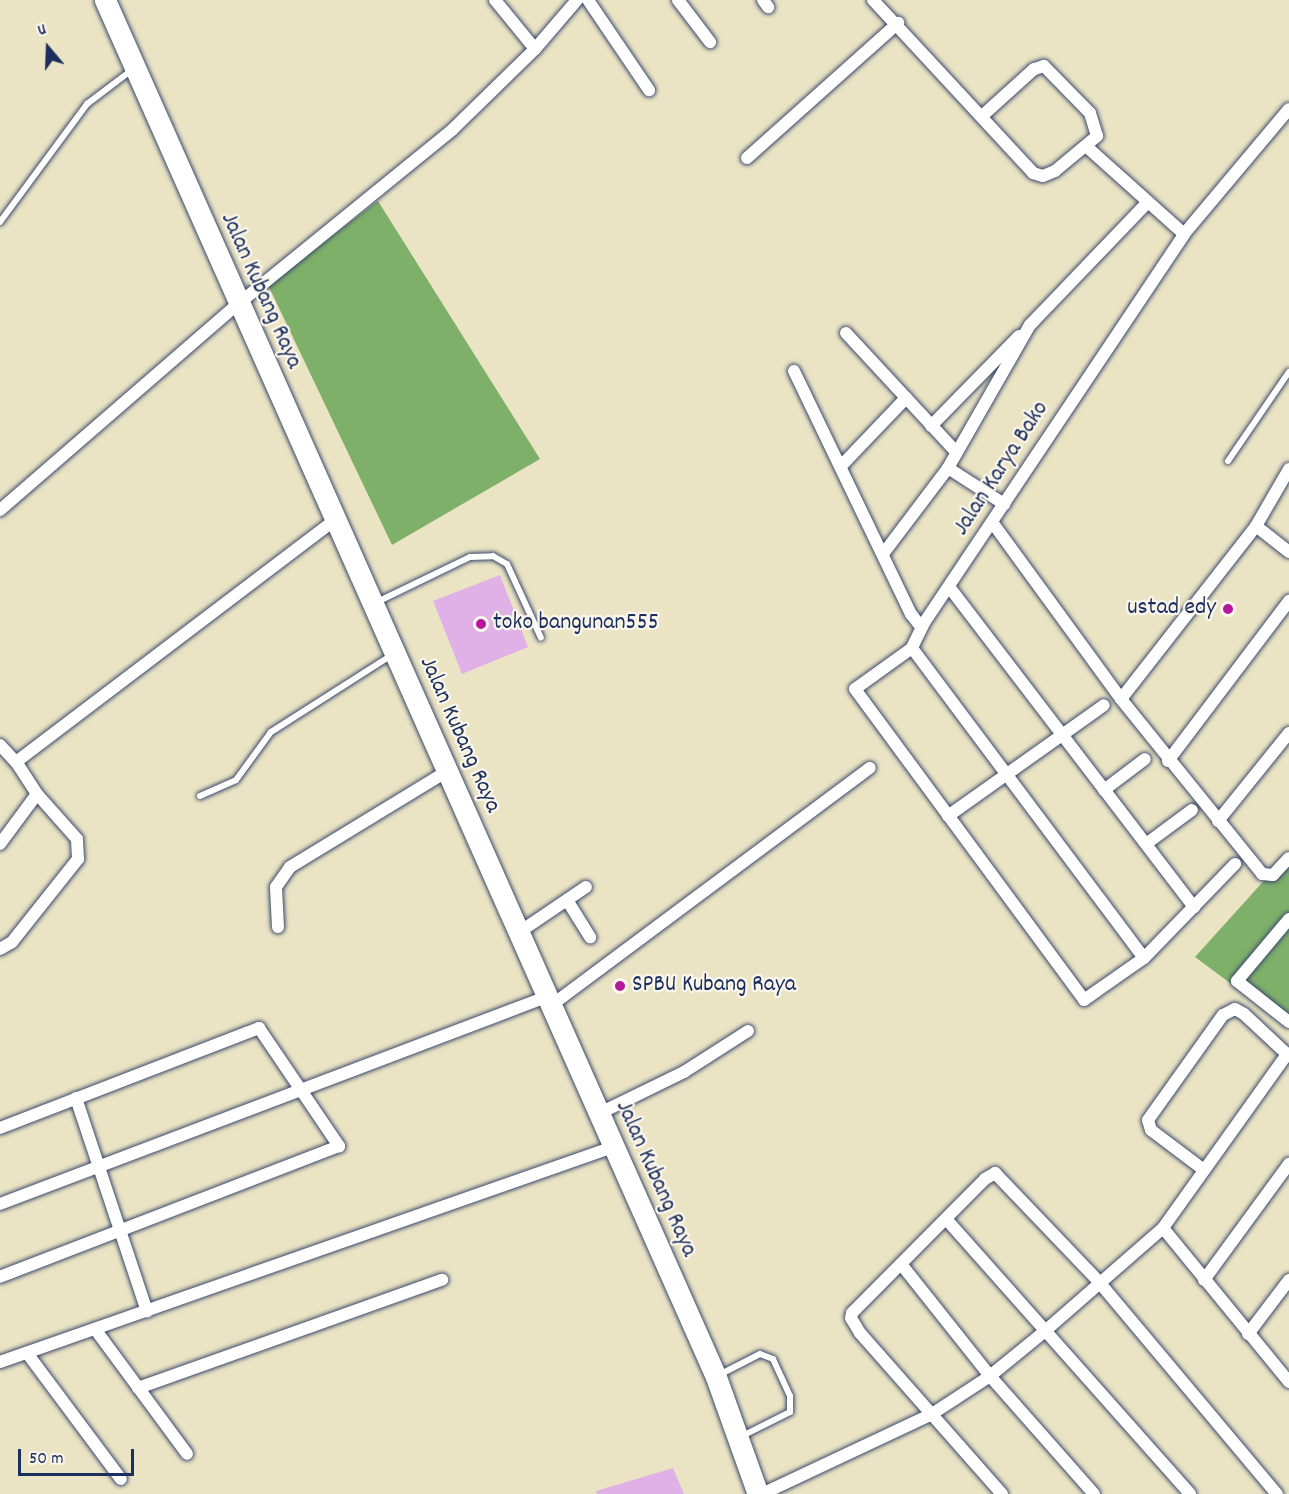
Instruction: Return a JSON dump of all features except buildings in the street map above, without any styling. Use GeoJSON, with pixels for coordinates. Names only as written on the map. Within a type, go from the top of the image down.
{"type":"FeatureCollection","features":[{"type":"Feature","properties":{"kind":"highway","name":"Jalan Kubang Raya"},"geometry":{"type":"LineString","coordinates":[[105,0],[334,521],[373,603],[716,1377],[760,1494]]}},
{"type":"Feature","properties":{"kind":"street"},"geometry":{"type":"LineString","coordinates":[[495,0],[535,50]]}},
{"type":"Feature","properties":{"kind":"street"},"geometry":{"type":"LineString","coordinates":[[0,510],[238,304],[452,130],[535,50],[577,0]]}},
{"type":"Feature","properties":{"kind":"street"},"geometry":{"type":"LineString","coordinates":[[588,0],[649,90]]}},
{"type":"Feature","properties":{"kind":"street"},"geometry":{"type":"LineString","coordinates":[[678,0],[710,42]]}},
{"type":"Feature","properties":{"kind":"street"},"geometry":{"type":"LineString","coordinates":[[873,0],[898,23],[982,116],[1039,175],[1055,171],[1087,147],[1097,136],[1090,113],[1044,66],[1034,69],[982,116]]}},
{"type":"Feature","properties":{"kind":"street"},"geometry":{"type":"LineString","coordinates":[[747,158],[898,23]]}},
{"type":"Feature","properties":{"kind":"street","name":"Jalan Karya Bako"},"geometry":{"type":"LineString","coordinates":[[912,648],[924,623],[950,588],[1184,234],[1289,109]]}},
{"type":"Feature","properties":{"kind":"street"},"geometry":{"type":"LineString","coordinates":[[1087,147],[1184,234]]}},
{"type":"Feature","properties":{"kind":"street"},"geometry":{"type":"LineString","coordinates":[[931,426],[1147,202]]}},
{"type":"Feature","properties":{"kind":"street"},"geometry":{"type":"LineString","coordinates":[[883,554],[948,468],[1030,325]]}},
{"type":"Feature","properties":{"kind":"street"},"geometry":{"type":"LineString","coordinates":[[846,333],[957,453]]}},
{"type":"Feature","properties":{"kind":"street"},"geometry":{"type":"LineString","coordinates":[[794,371],[842,465],[911,614],[918,622],[924,623]]}},
{"type":"Feature","properties":{"kind":"street"},"geometry":{"type":"LineString","coordinates":[[842,465],[906,398]]}},
{"type":"Feature","properties":{"kind":"street"},"geometry":{"type":"LineString","coordinates":[[948,468],[1004,504]]}},
{"type":"Feature","properties":{"kind":"street"},"geometry":{"type":"LineString","coordinates":[[1120,699],[1256,526],[1289,469]]}},
{"type":"Feature","properties":{"kind":"street"},"geometry":{"type":"LineString","coordinates":[[16,762],[334,521]]}},
{"type":"Feature","properties":{"kind":"street"},"geometry":{"type":"LineString","coordinates":[[992,522],[1120,699],[1262,874],[1273,874],[1289,858]]}},
{"type":"Feature","properties":{"kind":"street"},"geometry":{"type":"LineString","coordinates":[[1256,526],[1289,552]]}},
{"type":"Feature","properties":{"kind":"street"},"geometry":{"type":"LineString","coordinates":[[950,588],[1194,907]]}},
{"type":"Feature","properties":{"kind":"street"},"geometry":{"type":"LineString","coordinates":[[1168,761],[1289,601]]}},
{"type":"Feature","properties":{"kind":"street"},"geometry":{"type":"LineString","coordinates":[[1144,958],[912,648],[855,689],[1084,1000],[1144,958],[1235,864]]}},
{"type":"Feature","properties":{"kind":"street"},"geometry":{"type":"LineString","coordinates":[[948,816],[1104,705]]}},
{"type":"Feature","properties":{"kind":"street"},"geometry":{"type":"LineString","coordinates":[[1218,821],[1289,733]]}},
{"type":"Feature","properties":{"kind":"street"},"geometry":{"type":"LineString","coordinates":[[0,745],[16,762],[37,794],[77,839],[78,859],[12,942],[0,949]]}},
{"type":"Feature","properties":{"kind":"street"},"geometry":{"type":"LineString","coordinates":[[1104,790],[1145,759]]}},
{"type":"Feature","properties":{"kind":"street"},"geometry":{"type":"LineString","coordinates":[[0,1204],[298,1088],[548,1002],[870,768]]}},
{"type":"Feature","properties":{"kind":"street"},"geometry":{"type":"LineString","coordinates":[[279,927],[276,887],[290,867],[447,771]]}},
{"type":"Feature","properties":{"kind":"street"},"geometry":{"type":"LineString","coordinates":[[0,844],[37,794]]}},
{"type":"Feature","properties":{"kind":"street"},"geometry":{"type":"LineString","coordinates":[[1146,844],[1192,810]]}},
{"type":"Feature","properties":{"kind":"street"},"geometry":{"type":"LineString","coordinates":[[518,933],[586,887]]}},
{"type":"Feature","properties":{"kind":"street"},"geometry":{"type":"LineString","coordinates":[[567,900],[590,938]]}},
{"type":"Feature","properties":{"kind":"street"},"geometry":{"type":"LineString","coordinates":[[1289,919],[1237,981],[1289,1022]]}},
{"type":"Feature","properties":{"kind":"street"},"geometry":{"type":"LineString","coordinates":[[760,1494],[932,1414],[990,1377],[1163,1228],[1288,1055],[1245,1014],[1235,1009],[1228,1011],[1150,1113],[1151,1130],[1204,1170]]}},
{"type":"Feature","properties":{"kind":"street"},"geometry":{"type":"LineString","coordinates":[[0,1128],[259,1028],[339,1146],[0,1277]]}},
{"type":"Feature","properties":{"kind":"street"},"geometry":{"type":"LineString","coordinates":[[598,1114],[684,1072],[748,1031]]}},
{"type":"Feature","properties":{"kind":"street"},"geometry":{"type":"LineString","coordinates":[[76,1098],[147,1311]]}},
{"type":"Feature","properties":{"kind":"street"},"geometry":{"type":"LineString","coordinates":[[0,1362],[613,1148]]}},
{"type":"Feature","properties":{"kind":"street"},"geometry":{"type":"LineString","coordinates":[[1204,1280],[1289,1164]]}},
{"type":"Feature","properties":{"kind":"street"},"geometry":{"type":"LineString","coordinates":[[1002,1494],[851,1318],[852,1313],[947,1220],[985,1179],[995,1173],[1099,1282],[1277,1494]]}},
{"type":"Feature","properties":{"kind":"street"},"geometry":{"type":"LineString","coordinates":[[947,1220],[1190,1494]]}},
{"type":"Feature","properties":{"kind":"street"},"geometry":{"type":"LineString","coordinates":[[1163,1228],[1289,1382]]}},
{"type":"Feature","properties":{"kind":"street"},"geometry":{"type":"LineString","coordinates":[[901,1264],[990,1377],[1094,1494]]}},
{"type":"Feature","properties":{"kind":"street"},"geometry":{"type":"LineString","coordinates":[[138,1388],[442,1280]]}},
{"type":"Feature","properties":{"kind":"street"},"geometry":{"type":"LineString","coordinates":[[1248,1334],[1289,1280]]}},
{"type":"Feature","properties":{"kind":"street"},"geometry":{"type":"LineString","coordinates":[[95,1329],[187,1455]]}},
{"type":"Feature","properties":{"kind":"street"},"geometry":{"type":"LineString","coordinates":[[27,1353],[121,1479]]}},
{"type":"Feature","properties":{"kind":"lane"},"geometry":{"type":"LineString","coordinates":[[0,222],[87,104],[135,68]]}},
{"type":"Feature","properties":{"kind":"lane"},"geometry":{"type":"LineString","coordinates":[[1228,461],[1289,372]]}},
{"type":"Feature","properties":{"kind":"lane"},"geometry":{"type":"LineString","coordinates":[[373,603],[470,557],[493,556],[507,564],[541,638]]}},
{"type":"Feature","properties":{"kind":"lane"},"geometry":{"type":"LineString","coordinates":[[200,796],[236,780],[271,732],[395,653]]}},
{"type":"Feature","properties":{"kind":"lane"},"geometry":{"type":"LineString","coordinates":[[716,1377],[760,1354],[773,1359],[790,1396],[790,1412],[739,1437]]}},
{"type":"Feature","properties":{"kind":"green space"},"geometry":{"type":"Polygon","coordinates":[[[378,201],[540,459],[392,545],[268,285],[378,201]]]}},
{"type":"Feature","properties":{"kind":"green space"},"geometry":{"type":"Polygon","coordinates":[[[1289,853],[1289,1027],[1195,957],[1289,853]]]}},
{"type":"Feature","properties":{"kind":"place","name":"ustad edy"},"geometry":{"type":"Point","coordinates":[1228,609]}},
{"type":"Feature","properties":{"kind":"place","name":"toko bangunan555"},"geometry":{"type":"Point","coordinates":[481,624]}},
{"type":"Feature","properties":{"kind":"place","name":"SPBU Kubang Raya"},"geometry":{"type":"Point","coordinates":[620,986]}}]}
